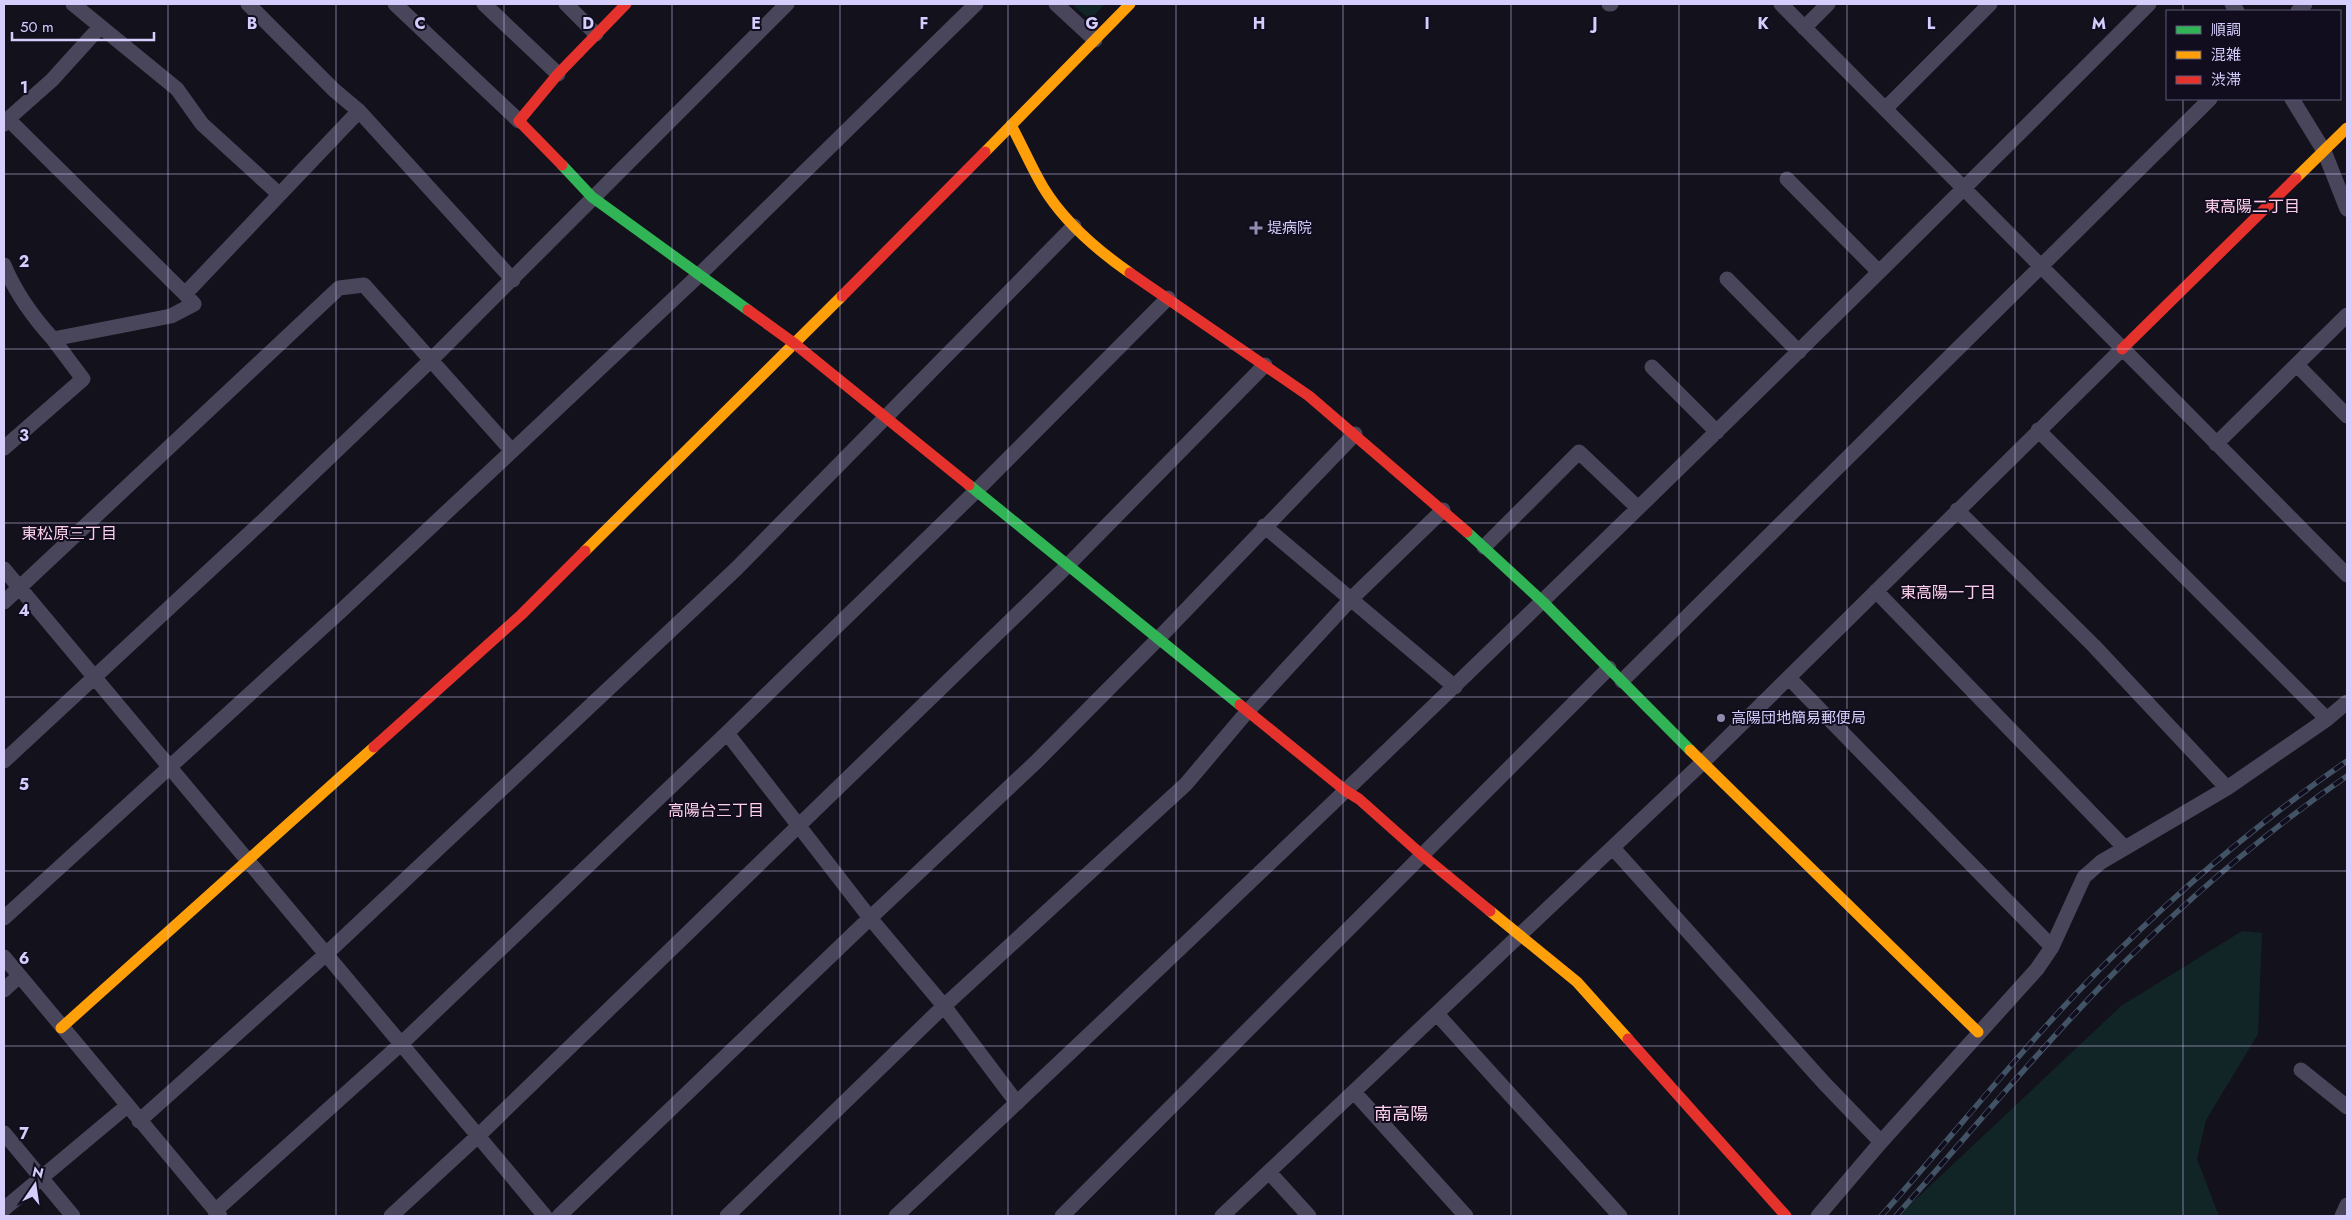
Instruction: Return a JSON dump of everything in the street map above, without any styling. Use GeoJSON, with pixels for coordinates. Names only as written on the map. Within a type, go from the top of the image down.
{"type":"FeatureCollection","features":[{"type":"Feature","properties":{"kind":"street"},"geometry":{"type":"LineString","coordinates":[[73,4],[177,89],[202,124],[279,194]]}},
{"type":"Feature","properties":{"kind":"street"},"geometry":{"type":"LineString","coordinates":[[395,4],[519,120],[592,197],[698,276],[795,344],[1246,713],[1360,800],[1422,855],[1577,982],[1786,1216]]}},
{"type":"Feature","properties":{"kind":"street"},"geometry":{"type":"LineString","coordinates":[[484,4],[558,74]]}},
{"type":"Feature","properties":{"kind":"street"},"geometry":{"type":"LineString","coordinates":[[566,4],[596,34]]}},
{"type":"Feature","properties":{"kind":"street"},"geometry":{"type":"LineString","coordinates":[[519,120],[558,74],[626,4]]}},
{"type":"Feature","properties":{"kind":"street"},"geometry":{"type":"LineString","coordinates":[[4,761],[266,518],[430,361],[787,4]]}},
{"type":"Feature","properties":{"kind":"street"},"geometry":{"type":"LineString","coordinates":[[4,918],[512,451],[698,276],[976,4]]}},
{"type":"Feature","properties":{"kind":"street"},"geometry":{"type":"LineString","coordinates":[[1056,4],[1095,40]]}},
{"type":"Feature","properties":{"kind":"street"},"geometry":{"type":"LineString","coordinates":[[61,1028],[521,615],[795,344],[1130,4]]}},
{"type":"Feature","properties":{"kind":"street"},"geometry":{"type":"LineString","coordinates":[[1781,4],[2347,575]]}},
{"type":"Feature","properties":{"kind":"street"},"geometry":{"type":"LineString","coordinates":[[1804,28],[1828,4]]}},
{"type":"Feature","properties":{"kind":"street"},"geometry":{"type":"LineString","coordinates":[[1886,109],[1990,4]]}},
{"type":"Feature","properties":{"kind":"street"},"geometry":{"type":"LineString","coordinates":[[896,1216],[1543,602],[1799,352],[1878,271],[1964,189],[2149,4]]}},
{"type":"Feature","properties":{"kind":"street"},"geometry":{"type":"LineString","coordinates":[[258,7],[334,90],[359,111],[513,280]]}},
{"type":"Feature","properties":{"kind":"street"},"geometry":{"type":"LineString","coordinates":[[53,339],[172,316],[194,304],[6,122],[52,80],[100,27]]}},
{"type":"Feature","properties":{"kind":"street"},"geometry":{"type":"LineString","coordinates":[[1622,681],[2040,265],[2209,100]]}},
{"type":"Feature","properties":{"kind":"street"},"geometry":{"type":"LineString","coordinates":[[2293,100],[2324,151],[2347,209]]}},
{"type":"Feature","properties":{"kind":"street"},"geometry":{"type":"LineString","coordinates":[[185,294],[359,111]]}},
{"type":"Feature","properties":{"kind":"street"},"geometry":{"type":"LineString","coordinates":[[1011,125],[1044,188],[1074,226],[1104,255],[1309,396],[1443,510],[1543,602],[1702,763],[1978,1032]]}},
{"type":"Feature","properties":{"kind":"street"},"geometry":{"type":"LineString","coordinates":[[1222,1216],[1702,763],[1956,510],[2347,128]]}},
{"type":"Feature","properties":{"kind":"street"},"geometry":{"type":"LineString","coordinates":[[1787,179],[1878,271]]}},
{"type":"Feature","properties":{"kind":"street"},"geometry":{"type":"LineString","coordinates":[[139,1121],[325,955],[736,569],[1074,226]]}},
{"type":"Feature","properties":{"kind":"street"},"geometry":{"type":"LineString","coordinates":[[4,265],[8,287],[53,339],[83,379],[4,448]]}},
{"type":"Feature","properties":{"kind":"street"},"geometry":{"type":"LineString","coordinates":[[1727,279],[1799,352]]}},
{"type":"Feature","properties":{"kind":"street"},"geometry":{"type":"LineString","coordinates":[[4,602],[339,288],[364,284],[430,361],[512,451]]}},
{"type":"Feature","properties":{"kind":"street"},"geometry":{"type":"LineString","coordinates":[[4,957],[61,1028],[218,1213],[402,1044],[727,733],[976,491],[1168,298]]}},
{"type":"Feature","properties":{"kind":"street"},"geometry":{"type":"LineString","coordinates":[[2216,444],[2347,315]]}},
{"type":"Feature","properties":{"kind":"street"},"geometry":{"type":"LineString","coordinates":[[391,1216],[479,1135],[1067,566],[1265,365]]}},
{"type":"Feature","properties":{"kind":"street"},"geometry":{"type":"LineString","coordinates":[[2297,365],[2347,416]]}},
{"type":"Feature","properties":{"kind":"street"},"geometry":{"type":"LineString","coordinates":[[1652,366],[1717,432]]}},
{"type":"Feature","properties":{"kind":"street"},"geometry":{"type":"LineString","coordinates":[[2038,430],[2326,719]]}},
{"type":"Feature","properties":{"kind":"street"},"geometry":{"type":"LineString","coordinates":[[559,1216],[1036,762],[1157,640],[1354,434]]}},
{"type":"Feature","properties":{"kind":"street"},"geometry":{"type":"LineString","coordinates":[[1484,547],[1580,452],[1638,508]]}},
{"type":"Feature","properties":{"kind":"street"},"geometry":{"type":"LineString","coordinates":[[727,1216],[944,1006],[1186,784],[1246,713],[1351,599],[1443,510]]}},
{"type":"Feature","properties":{"kind":"street"},"geometry":{"type":"LineString","coordinates":[[1956,510],[2094,646],[2228,788]]}},
{"type":"Feature","properties":{"kind":"street"},"geometry":{"type":"LineString","coordinates":[[1264,526],[1455,687]]}},
{"type":"Feature","properties":{"kind":"street"},"geometry":{"type":"LineString","coordinates":[[4,570],[170,766],[325,955],[546,1216]]}},
{"type":"Feature","properties":{"kind":"street"},"geometry":{"type":"LineString","coordinates":[[1876,591],[2125,848]]}},
{"type":"Feature","properties":{"kind":"street"},"geometry":{"type":"LineString","coordinates":[[1062,1216],[1609,668]]}},
{"type":"Feature","properties":{"kind":"street"},"geometry":{"type":"LineString","coordinates":[[1789,678],[2052,947]]}},
{"type":"Feature","properties":{"kind":"street"},"geometry":{"type":"LineString","coordinates":[[1818,1216],[1978,1032],[2037,969],[2052,947],[2084,877],[2101,862],[2228,788],[2347,702]]}},
{"type":"Feature","properties":{"kind":"street"},"geometry":{"type":"LineString","coordinates":[[727,733],[870,918],[944,1006],[1017,1103]]}},
{"type":"Feature","properties":{"kind":"street"},"geometry":{"type":"LineString","coordinates":[[1613,848],[1825,1084],[1881,1142]]}},
{"type":"Feature","properties":{"kind":"street"},"geometry":{"type":"LineString","coordinates":[[4,990],[19,976]]}},
{"type":"Feature","properties":{"kind":"street"},"geometry":{"type":"LineString","coordinates":[[1437,1014],[1620,1216]]}},
{"type":"Feature","properties":{"kind":"street"},"geometry":{"type":"LineString","coordinates":[[2301,1070],[2347,1107]]}},
{"type":"Feature","properties":{"kind":"street"},"geometry":{"type":"LineString","coordinates":[[1354,1092],[1466,1216]]}},
{"type":"Feature","properties":{"kind":"street"},"geometry":{"type":"LineString","coordinates":[[4,1208],[127,1106]]}},
{"type":"Feature","properties":{"kind":"street"},"geometry":{"type":"LineString","coordinates":[[4,1133],[73,1216]]}},
{"type":"Feature","properties":{"kind":"street"},"geometry":{"type":"LineString","coordinates":[[1268,1172],[1309,1216]]}},
{"type":"Feature","properties":{"kind":"street"},"geometry":{"type":"LineString","coordinates":[[2342,1216],[2347,1205]]}},
{"type":"Feature","properties":{"kind":"green space"},"geometry":{"type":"Polygon","coordinates":[[[1072,4],[1105,4],[1090,20],[1072,4]]]}},
{"type":"Feature","properties":{"kind":"green space"},"geometry":{"type":"Polygon","coordinates":[[[2242,931],[2262,933],[2258,1034],[2206,1120],[2197,1159],[2219,1216],[1898,1216],[2121,1006],[2242,931]]]}},
{"type":"Feature","properties":{"kind":"railway"},"geometry":{"type":"LineString","coordinates":[[1881,1216],[2040,1032],[2125,944],[2248,835],[2347,761]]}},
{"type":"Feature","properties":{"kind":"railway"},"geometry":{"type":"LineString","coordinates":[[1896,1216],[2051,1039],[2133,954],[2221,873],[2283,823],[2347,776]]}},
{"type":"Feature","properties":{"kind":"traffic: fast"},"geometry":{"type":"LineString","coordinates":[[562,165],[592,197],[748,310]]}},
{"type":"Feature","properties":{"kind":"traffic: fast"},"geometry":{"type":"LineString","coordinates":[[969,485],[1240,705]]}},
{"type":"Feature","properties":{"kind":"traffic: fast"},"geometry":{"type":"LineString","coordinates":[[1467,532],[1543,602],[1690,750]]}},
{"type":"Feature","properties":{"kind":"traffic: slow"},"geometry":{"type":"LineString","coordinates":[[985,152],[1130,4]]}},
{"type":"Feature","properties":{"kind":"traffic: slow"},"geometry":{"type":"LineString","coordinates":[[1011,125],[1051,200],[1082,235],[1130,273]]}},
{"type":"Feature","properties":{"kind":"traffic: slow"},"geometry":{"type":"LineString","coordinates":[[2296,178],[2347,128]]}},
{"type":"Feature","properties":{"kind":"traffic: slow"},"geometry":{"type":"LineString","coordinates":[[585,551],[842,296]]}},
{"type":"Feature","properties":{"kind":"traffic: slow"},"geometry":{"type":"LineString","coordinates":[[61,1028],[374,747]]}},
{"type":"Feature","properties":{"kind":"traffic: slow"},"geometry":{"type":"LineString","coordinates":[[1690,750],[1978,1032]]}},
{"type":"Feature","properties":{"kind":"traffic: slow"},"geometry":{"type":"LineString","coordinates":[[1490,911],[1577,982],[1628,1039]]}},
{"type":"Feature","properties":{"kind":"traffic: jam"},"geometry":{"type":"LineString","coordinates":[[562,165],[519,121],[558,74],[626,4]]}},
{"type":"Feature","properties":{"kind":"traffic: jam"},"geometry":{"type":"LineString","coordinates":[[842,296],[985,152]]}},
{"type":"Feature","properties":{"kind":"traffic: jam"},"geometry":{"type":"LineString","coordinates":[[2122,349],[2296,178]]}},
{"type":"Feature","properties":{"kind":"traffic: jam"},"geometry":{"type":"LineString","coordinates":[[1130,273],[1309,396],[1467,532]]}},
{"type":"Feature","properties":{"kind":"traffic: jam"},"geometry":{"type":"LineString","coordinates":[[748,310],[795,344],[969,485]]}},
{"type":"Feature","properties":{"kind":"traffic: jam"},"geometry":{"type":"LineString","coordinates":[[374,747],[521,615],[585,551]]}},
{"type":"Feature","properties":{"kind":"traffic: jam"},"geometry":{"type":"LineString","coordinates":[[1240,705],[1346,791],[1359,799],[1422,855],[1490,911]]}},
{"type":"Feature","properties":{"kind":"traffic: jam"},"geometry":{"type":"LineString","coordinates":[[1628,1039],[1786,1216]]}},
{"type":"Feature","properties":{"kind":"place","name":"堤病院"},"geometry":{"type":"Point","coordinates":[1256,228]}},
{"type":"Feature","properties":{"kind":"place","name":"高陽団地簡易郵便局"},"geometry":{"type":"Point","coordinates":[1721,718]}},
{"type":"Feature","properties":{"kind":"district","name":"東高陽二丁目"},"geometry":{"type":"Point","coordinates":[2252,206]}},
{"type":"Feature","properties":{"kind":"district","name":"東松原三丁目"},"geometry":{"type":"Point","coordinates":[69,533]}},
{"type":"Feature","properties":{"kind":"district","name":"東高陽一丁目"},"geometry":{"type":"Point","coordinates":[1948,592]}},
{"type":"Feature","properties":{"kind":"district","name":"高陽台三丁目"},"geometry":{"type":"Point","coordinates":[716,810]}},
{"type":"Feature","properties":{"kind":"district","name":"南高陽"},"geometry":{"type":"Point","coordinates":[1401,1114]}}]}
